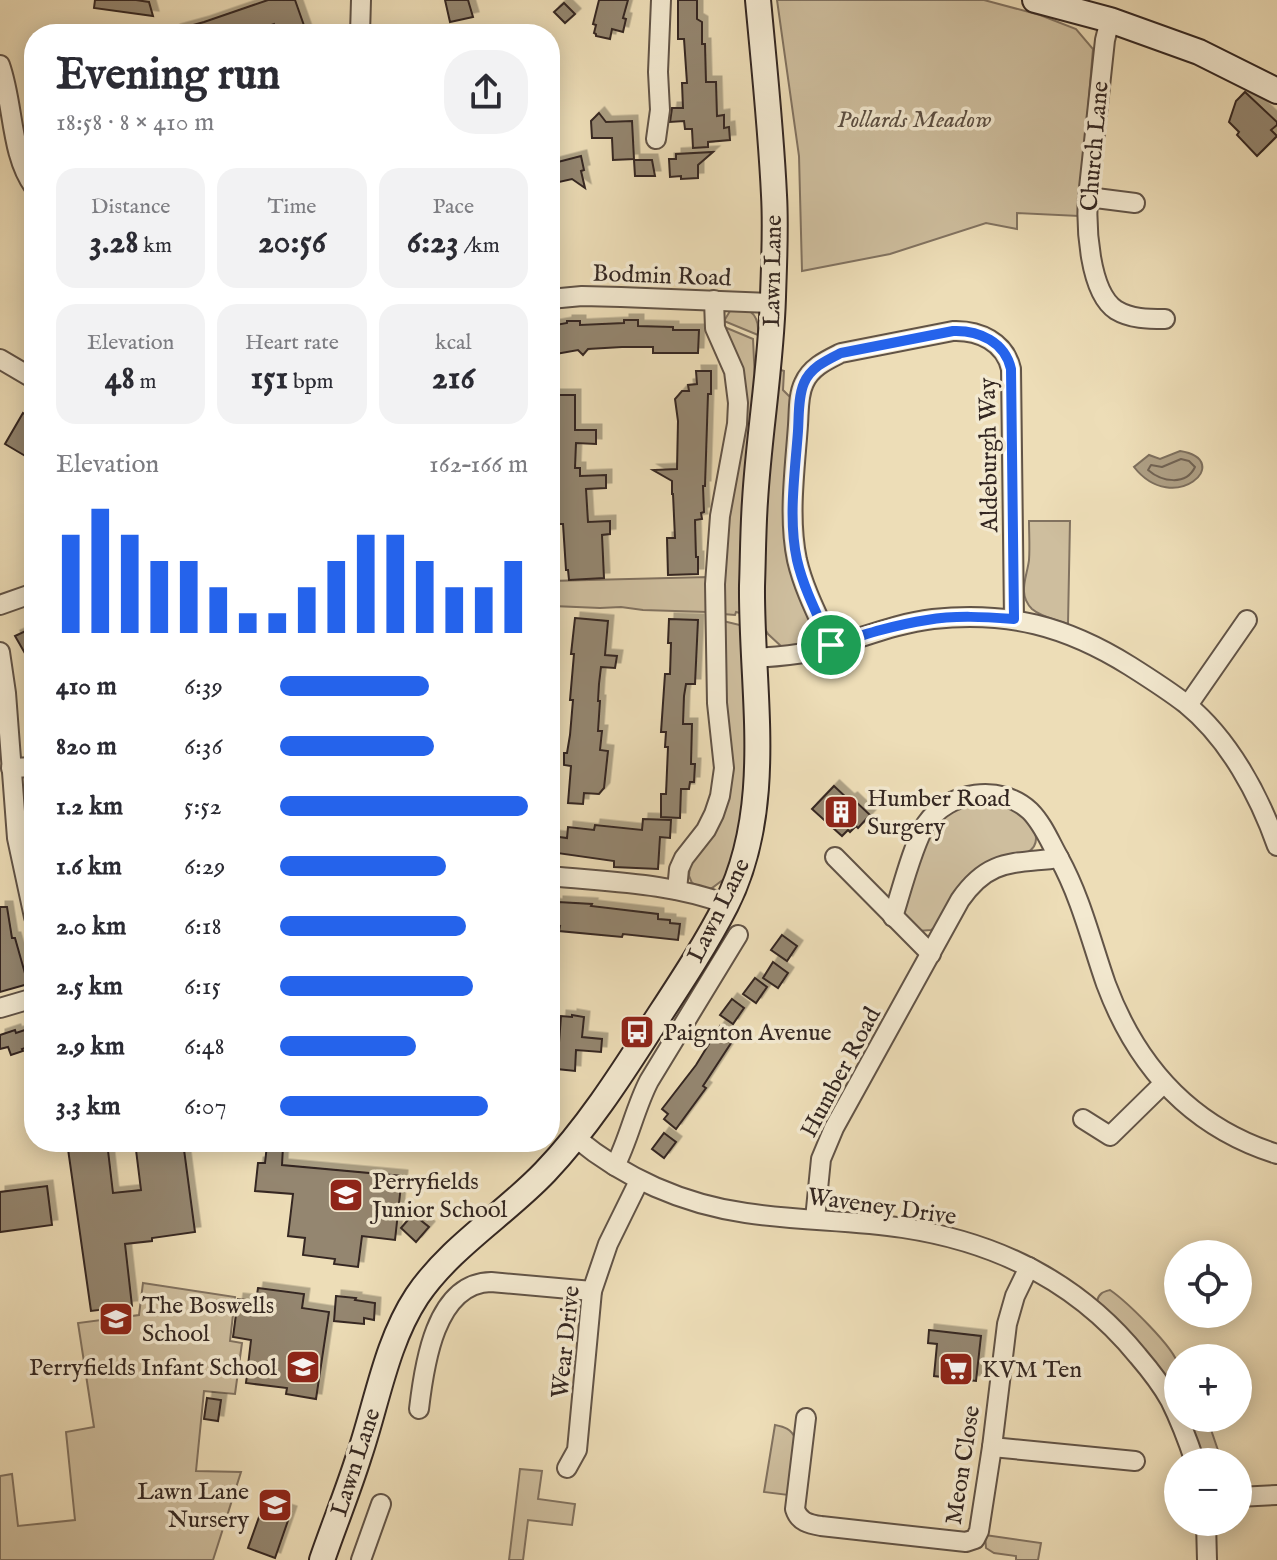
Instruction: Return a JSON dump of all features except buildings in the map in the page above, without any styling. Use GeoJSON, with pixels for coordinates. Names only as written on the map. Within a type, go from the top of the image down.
{"type":"FeatureCollection","features":[{"type":"Feature","properties":{"kind":"street"},"geometry":{"type":"LineString","coordinates":[[360,24],[361,0]]}},
{"type":"Feature","properties":{"kind":"street"},"geometry":{"type":"LineString","coordinates":[[656,139],[660,110],[661,0]]}},
{"type":"Feature","properties":{"kind":"street","name":"Lawn Lane"},"geometry":{"type":"LineString","coordinates":[[322,1560],[359,1456],[390,1352],[415,1299],[453,1255],[544,1174],[591,1118],[684,978],[726,904],[739,877],[748,847],[756,802],[757,756],[752,585],[755,501],[773,303],[774,197],[758,0]]}},
{"type":"Feature","properties":{"kind":"street"},"geometry":{"type":"LineString","coordinates":[[1035,0],[1110,20],[1199,52],[1277,91]]}},
{"type":"Feature","properties":{"kind":"street","name":"Church Lane"},"geometry":{"type":"LineString","coordinates":[[1110,20],[1105,40],[1086,216],[1092,257],[1098,285],[1115,309],[1138,319],[1165,319]]}},
{"type":"Feature","properties":{"kind":"street"},"geometry":{"type":"LineString","coordinates":[[0,65],[24,172]]}},
{"type":"Feature","properties":{"kind":"street"},"geometry":{"type":"LineString","coordinates":[[1088,197],[1135,203]]}},
{"type":"Feature","properties":{"kind":"street","name":"Bodmin Road"},"geometry":{"type":"LineString","coordinates":[[560,298],[582,296],[773,303]]}},
{"type":"Feature","properties":{"kind":"street","name":"Lawn Lane"},"geometry":{"type":"LineString","coordinates":[[677,890],[679,869],[684,858],[706,830],[714,814],[724,768],[717,703],[715,584],[720,516],[738,403],[734,371],[715,328],[714,300]]}},
{"type":"Feature","properties":{"kind":"street","name":"Aldeburgh Way"},"geometry":{"type":"LineString","coordinates":[[831,645],[805,587],[797,558],[794,528],[800,398],[804,383],[813,370],[841,353],[953,331],[968,331],[991,340],[1002,348],[1009,359],[1014,619]]}},
{"type":"Feature","properties":{"kind":"street"},"geometry":{"type":"LineString","coordinates":[[0,359],[24,373]]}},
{"type":"Feature","properties":{"kind":"street"},"geometry":{"type":"LineString","coordinates":[[0,605],[24,597]]}},
{"type":"Feature","properties":{"kind":"street"},"geometry":{"type":"LineString","coordinates":[[754,658],[811,651],[929,619],[1014,619],[1052,628],[1092,644],[1188,705],[1240,768],[1267,817],[1277,846]]}},
{"type":"Feature","properties":{"kind":"street"},"geometry":{"type":"LineString","coordinates":[[1188,705],[1247,620]]}},
{"type":"Feature","properties":{"kind":"street"},"geometry":{"type":"LineString","coordinates":[[0,652],[11,768],[9,839],[24,886]]}},
{"type":"Feature","properties":{"kind":"street"},"geometry":{"type":"LineString","coordinates":[[11,768],[24,767]]}},
{"type":"Feature","properties":{"kind":"street"},"geometry":{"type":"LineString","coordinates":[[893,917],[925,826],[943,807],[966,796],[984,794],[1016,801],[1040,822],[1059,858],[1079,899],[1115,1005],[1137,1048],[1163,1084],[1216,1127],[1277,1154]]}},
{"type":"Feature","properties":{"kind":"street"},"geometry":{"type":"LineString","coordinates":[[835,857],[931,954]]}},
{"type":"Feature","properties":{"kind":"street","name":"Humber Road"},"geometry":{"type":"LineString","coordinates":[[815,1219],[818,1176],[827,1142],[960,900],[974,881],[997,867],[1059,858]]}},
{"type":"Feature","properties":{"kind":"street"},"geometry":{"type":"LineString","coordinates":[[560,877],[677,890],[726,904]]}},
{"type":"Feature","properties":{"kind":"street","name":"Lawn Lane"},"geometry":{"type":"LineString","coordinates":[[615,1166],[649,1081],[738,935]]}},
{"type":"Feature","properties":{"kind":"street"},"geometry":{"type":"LineString","coordinates":[[0,1008],[24,1001]]}},
{"type":"Feature","properties":{"kind":"street"},"geometry":{"type":"LineString","coordinates":[[1083,1119],[1110,1136],[1163,1084]]}},
{"type":"Feature","properties":{"kind":"street","name":"Waveney Drive"},"geometry":{"type":"LineString","coordinates":[[576,1138],[597,1156],[639,1181],[713,1206],[745,1213],[889,1226],[934,1234],[987,1249],[1029,1267],[1085,1302],[1127,1343],[1153,1374],[1169,1400],[1190,1448]]}},
{"type":"Feature","properties":{"kind":"street","name":"Wear Drive"},"geometry":{"type":"LineString","coordinates":[[567,1468],[577,1450],[592,1291],[608,1244],[639,1181]]}},
{"type":"Feature","properties":{"kind":"street","name":"Meon Close"},"geometry":{"type":"LineString","coordinates":[[806,1418],[795,1509],[797,1515],[809,1524],[966,1542],[975,1539],[979,1531],[992,1447],[1007,1324],[1015,1296],[1029,1267]]}},
{"type":"Feature","properties":{"kind":"street","name":"Lawn Lane"},"geometry":{"type":"LineString","coordinates":[[419,1409],[431,1340],[447,1310],[468,1286],[491,1282],[592,1291]]}},
{"type":"Feature","properties":{"kind":"street"},"geometry":{"type":"LineString","coordinates":[[992,1447],[1135,1461]]}},
{"type":"Feature","properties":{"kind":"street"},"geometry":{"type":"LineString","coordinates":[[1252,1496],[1277,1495]]}},
{"type":"Feature","properties":{"kind":"street","name":"Lawn Lane"},"geometry":{"type":"LineString","coordinates":[[361,1560],[381,1504]]}},
{"type":"Feature","properties":{"kind":"street"},"geometry":{"type":"LineString","coordinates":[[1206,1536],[1207,1560]]}},
{"type":"Feature","properties":{"kind":"green space","name":"Pollards Meadow"},"geometry":{"type":"Polygon","coordinates":[[[777,0],[984,0],[1040,15],[1076,29],[1093,49],[1079,216],[1017,213],[1017,229],[986,223],[890,254],[802,271],[799,156],[777,0]]]}},
{"type":"Feature","properties":{"kind":"green space"},"geometry":{"type":"Polygon","coordinates":[[[735,309],[747,310],[754,315],[758,335],[724,321],[735,309]]]}},
{"type":"Feature","properties":{"kind":"green space"},"geometry":{"type":"Polygon","coordinates":[[[722,326],[753,339],[755,381],[744,614],[736,612],[735,615],[723,614],[725,534],[737,456],[722,326]]]}},
{"type":"Feature","properties":{"kind":"green space"},"geometry":{"type":"Polygon","coordinates":[[[778,369],[784,371],[783,390],[797,404],[796,581],[814,631],[810,641],[794,648],[782,647],[768,634],[758,617],[763,515],[778,369]]]}},
{"type":"Feature","properties":{"kind":"green space"},"geometry":{"type":"Polygon","coordinates":[[[1029,521],[1070,521],[1068,624],[1036,612],[1027,603],[1024,585],[1029,555],[1029,521]]]}},
{"type":"Feature","properties":{"kind":"green space"},"geometry":{"type":"Polygon","coordinates":[[[708,577],[707,612],[560,606],[560,581],[708,577]]]}},
{"type":"Feature","properties":{"kind":"green space"},"geometry":{"type":"Polygon","coordinates":[[[723,621],[744,626],[746,812],[728,876],[707,890],[692,883],[689,876],[690,865],[729,787],[732,756],[724,690],[723,621]]]}},
{"type":"Feature","properties":{"kind":"green space"},"geometry":{"type":"Polygon","coordinates":[[[972,802],[995,803],[1016,810],[1033,829],[1035,845],[1022,855],[985,866],[971,874],[956,892],[937,926],[918,931],[903,911],[925,844],[939,820],[957,807],[972,802]]]}},
{"type":"Feature","properties":{"kind":"green space"},"geometry":{"type":"Polygon","coordinates":[[[143,1283],[235,1297],[230,1341],[242,1343],[235,1394],[204,1391],[196,1471],[241,1472],[213,1560],[0,1560],[0,1476],[12,1474],[18,1526],[75,1520],[66,1432],[94,1427],[78,1323],[139,1315],[143,1283]]]}},
{"type":"Feature","properties":{"kind":"green space"},"geometry":{"type":"Polygon","coordinates":[[[1110,1290],[1149,1325],[1165,1344],[1164,1375],[1097,1301],[1102,1293],[1110,1290]]]}},
{"type":"Feature","properties":{"kind":"green space"},"geometry":{"type":"Polygon","coordinates":[[[775,1425],[792,1432],[795,1438],[788,1495],[764,1492],[775,1425]]]}},
{"type":"Feature","properties":{"kind":"green space"},"geometry":{"type":"Polygon","coordinates":[[[1191,1432],[1212,1432],[1217,1448],[1197,1448],[1191,1432]]]}},
{"type":"Feature","properties":{"kind":"green space"},"geometry":{"type":"Polygon","coordinates":[[[520,1469],[542,1471],[538,1499],[575,1504],[572,1525],[528,1520],[523,1560],[509,1560],[520,1469]]]}},
{"type":"Feature","properties":{"kind":"green space"},"geometry":{"type":"Polygon","coordinates":[[[985,1535],[1041,1543],[1038,1560],[1016,1560],[1016,1556],[994,1553],[986,1548],[985,1535]]]}},
{"type":"Feature","properties":{"kind":"water"},"geometry":{"type":"Polygon","coordinates":[[[1180,451],[1196,456],[1202,464],[1201,473],[1193,482],[1181,487],[1166,487],[1150,481],[1134,467],[1149,455],[1160,459],[1180,451]]]}},
{"type":"Feature","properties":{"kind":"place","name":"Humber Road Surgery"},"geometry":{"type":"Point","coordinates":[841,812]}},
{"type":"Feature","properties":{"kind":"place","name":"Paignton Avenue"},"geometry":{"type":"Point","coordinates":[637,1032]}},
{"type":"Feature","properties":{"kind":"place","name":"Perryfields Junior School"},"geometry":{"type":"Point","coordinates":[346,1195]}},
{"type":"Feature","properties":{"kind":"place","name":"The Boswells School"},"geometry":{"type":"Point","coordinates":[116,1319]}},
{"type":"Feature","properties":{"kind":"place","name":"Perryfields Infant School"},"geometry":{"type":"Point","coordinates":[303,1367]}},
{"type":"Feature","properties":{"kind":"place","name":"KVM Ten"},"geometry":{"type":"Point","coordinates":[956,1369]}},
{"type":"Feature","properties":{"kind":"place","name":"Lawn Lane Nursery"},"geometry":{"type":"Point","coordinates":[275,1505]}},
{"type":"Feature","properties":{"kind":"route"},"geometry":{"type":"LineString","coordinates":[[953,331],[968,331],[991,340],[1002,348],[1011,369],[1014,619],[929,619],[831,645],[805,587],[797,558],[793,505],[800,398],[804,383],[813,370],[841,353],[953,331]]}}]}
